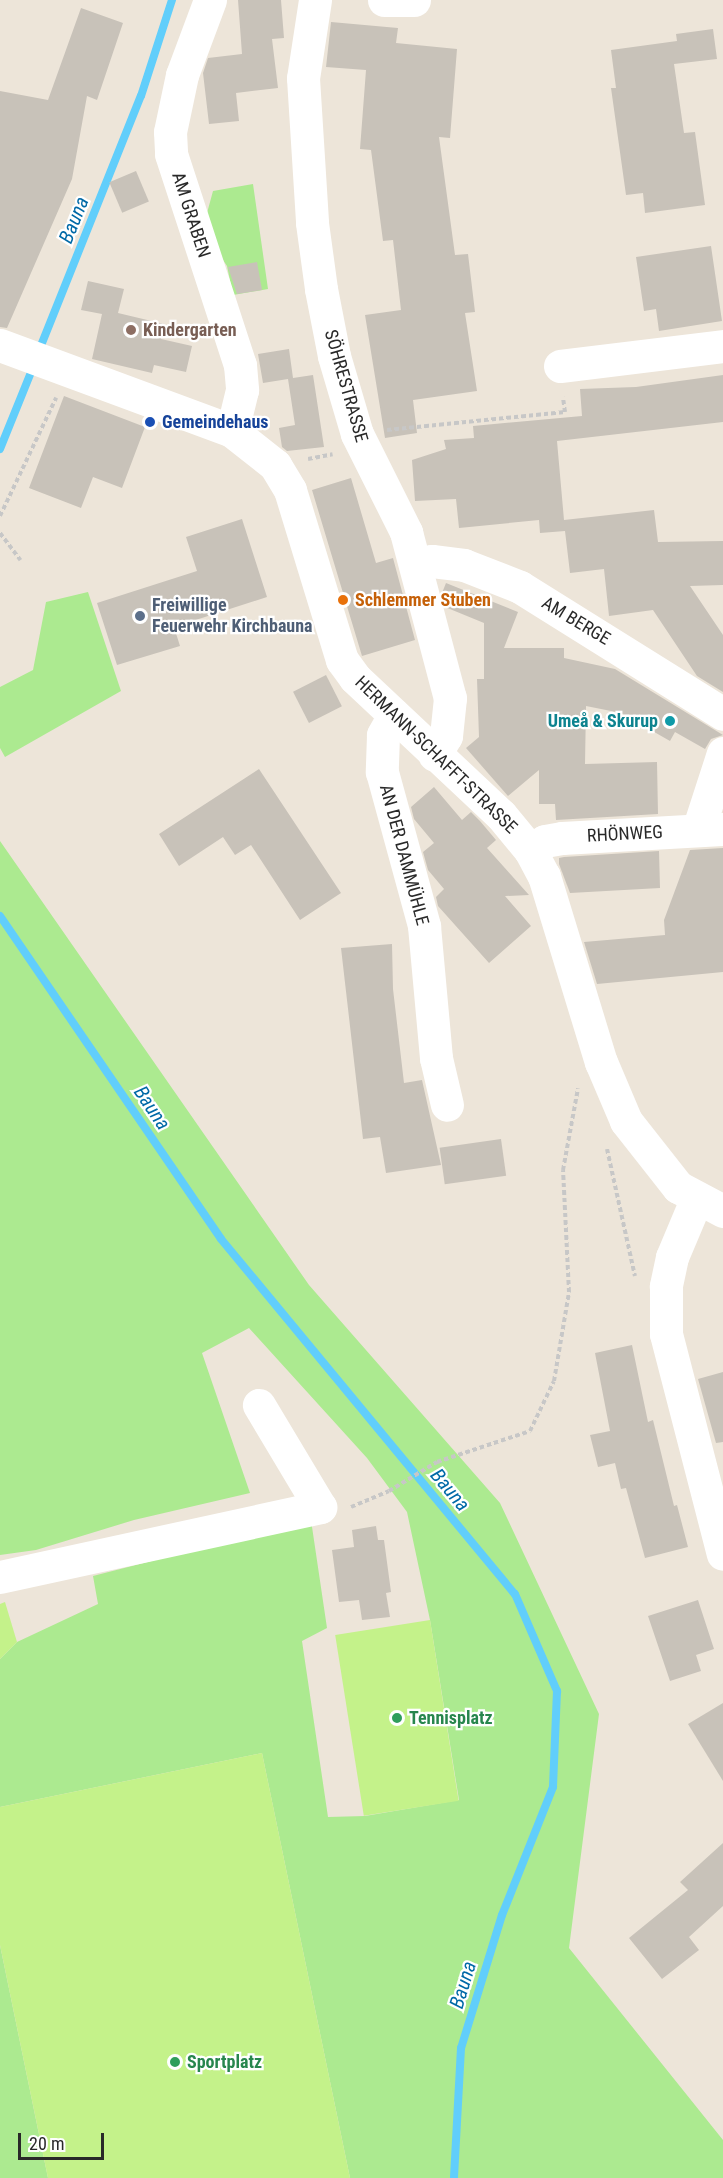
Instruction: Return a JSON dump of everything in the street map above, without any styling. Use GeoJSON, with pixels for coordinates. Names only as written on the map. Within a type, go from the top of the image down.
{"type":"FeatureCollection","features":[{"type":"Feature","properties":{"kind":"street","name":"AM GRABEN"},"geometry":{"type":"LineString","coordinates":[[210,0],[182,75],[170,132],[171,154],[240,365],[242,390],[232,431]]}},
{"type":"Feature","properties":{"kind":"street","name":"SÖHRESTRASSE"},"geometry":{"type":"LineString","coordinates":[[315,0],[303,78],[312,223],[334,356],[363,449],[406,532],[450,698],[446,736],[434,755]]}},
{"type":"Feature","properties":{"kind":"street"},"geometry":{"type":"LineString","coordinates":[[384,0],[414,0]]}},
{"type":"Feature","properties":{"kind":"street","name":"HERMANN-SCHAFFT-STRASSE"},"geometry":{"type":"LineString","coordinates":[[0,345],[64,380],[232,431],[275,465],[290,490],[342,660],[355,678],[434,755],[501,815],[530,850],[544,876],[601,1062],[626,1121],[672,1180],[710,1205],[672,1257],[666,1286],[666,1334],[723,1554]]}},
{"type":"Feature","properties":{"kind":"street"},"geometry":{"type":"LineString","coordinates":[[560,366],[723,346]]}},
{"type":"Feature","properties":{"kind":"street","name":"AM BERGE"},"geometry":{"type":"LineString","coordinates":[[416,564],[432,561],[464,565],[520,587],[723,714]]}},
{"type":"Feature","properties":{"kind":"street","name":"AN DER DAMMÜHLE"},"geometry":{"type":"LineString","coordinates":[[394,715],[383,735],[382,772],[424,926],[436,1058],[447,1105]]}},
{"type":"Feature","properties":{"kind":"street"},"geometry":{"type":"LineString","coordinates":[[710,829],[723,753]]}},
{"type":"Feature","properties":{"kind":"street","name":"RHÖNWEG"},"geometry":{"type":"LineString","coordinates":[[530,850],[545,841],[562,838],[710,829]]}},
{"type":"Feature","properties":{"kind":"street"},"geometry":{"type":"LineString","coordinates":[[0,1577],[320,1507],[259,1405]]}},
{"type":"Feature","properties":{"kind":"path"},"geometry":{"type":"LineString","coordinates":[[398,428],[565,412],[560,366]]}},
{"type":"Feature","properties":{"kind":"path"},"geometry":{"type":"LineString","coordinates":[[0,516],[64,380]]}},
{"type":"Feature","properties":{"kind":"path"},"geometry":{"type":"LineString","coordinates":[[275,465],[363,449]]}},
{"type":"Feature","properties":{"kind":"path"},"geometry":{"type":"LineString","coordinates":[[0,533],[20,560]]}},
{"type":"Feature","properties":{"kind":"path"},"geometry":{"type":"LineString","coordinates":[[320,1507],[356,1507],[389,1491],[437,1462],[530,1431],[554,1381],[569,1292],[563,1170],[579,1078],[601,1062]]}},
{"type":"Feature","properties":{"kind":"path"},"geometry":{"type":"LineString","coordinates":[[606,1145],[636,1281]]}},
{"type":"Feature","properties":{"kind":"green space"},"geometry":{"type":"Polygon","coordinates":[[[253,184],[268,289],[233,295],[227,266],[215,248],[207,213],[213,191],[253,184]]]}},
{"type":"Feature","properties":{"kind":"green space"},"geometry":{"type":"Polygon","coordinates":[[[88,592],[121,691],[5,757],[0,748],[0,687],[33,670],[46,602],[88,592]]]}},
{"type":"Feature","properties":{"kind":"green space"},"geometry":{"type":"Polygon","coordinates":[[[0,841],[309,1285],[500,1503],[599,1714],[569,1948],[723,2140],[723,2178],[350,2178],[262,1753],[0,1807],[0,1659],[17,1642],[98,1604],[93,1576],[311,1520],[327,1628],[302,1641],[328,1817],[365,1816],[459,1800],[430,1620],[407,1512],[367,1458],[249,1328],[202,1353],[250,1493],[134,1520],[36,1550],[0,1555],[0,841]]]}},
{"type":"Feature","properties":{"kind":"green space"},"geometry":{"type":"Polygon","coordinates":[[[5,1602],[17,1642],[0,1659],[0,1604],[5,1602]]]}},
{"type":"Feature","properties":{"kind":"green space","name":"Tennisplatz"},"geometry":{"type":"Polygon","coordinates":[[[430,1620],[459,1801],[364,1816],[335,1635],[430,1620]]]}},
{"type":"Feature","properties":{"kind":"green space","name":"Sportplatz"},"geometry":{"type":"Polygon","coordinates":[[[262,1753],[350,2178],[48,2178],[0,1945],[0,1807],[262,1753]]]}},
{"type":"Feature","properties":{"kind":"green space"},"geometry":{"type":"Polygon","coordinates":[[[0,1945],[48,2178],[0,2178],[0,1945]]]}},
{"type":"Feature","properties":{"kind":"building"},"geometry":{"type":"Polygon","coordinates":[[[238,0],[281,0],[284,38],[272,39],[278,88],[236,93],[239,121],[209,124],[203,73],[208,58],[242,54],[238,0]]]}},
{"type":"Feature","properties":{"kind":"building"},"geometry":{"type":"Polygon","coordinates":[[[81,8],[123,23],[97,100],[87,96],[72,179],[7,328],[0,327],[0,91],[48,100],[81,8]]]}},
{"type":"Feature","properties":{"kind":"building"},"geometry":{"type":"Polygon","coordinates":[[[331,22],[398,28],[396,43],[457,49],[450,138],[439,137],[455,255],[468,254],[475,312],[465,313],[477,391],[413,400],[417,433],[385,438],[365,315],[401,310],[393,240],[383,241],[371,150],[360,149],[366,70],[326,67],[331,22]]]}},
{"type":"Feature","properties":{"kind":"building"},"geometry":{"type":"Polygon","coordinates":[[[713,29],[717,59],[674,64],[684,133],[695,132],[705,205],[645,213],[643,193],[626,195],[611,88],[616,88],[611,50],[677,41],[676,34],[713,29]]]}},
{"type":"Feature","properties":{"kind":"building"},"geometry":{"type":"Polygon","coordinates":[[[136,171],[149,201],[122,213],[109,182],[136,171]]]}},
{"type":"Feature","properties":{"kind":"building"},"geometry":{"type":"Polygon","coordinates":[[[711,246],[722,321],[659,331],[656,309],[644,311],[636,257],[711,246]]]}},
{"type":"Feature","properties":{"kind":"building"},"geometry":{"type":"Polygon","coordinates":[[[257,262],[262,290],[237,294],[228,267],[257,262]]]}},
{"type":"Feature","properties":{"kind":"building","name":"Kindergarten"},"geometry":{"type":"Polygon","coordinates":[[[88,281],[124,289],[118,313],[164,324],[161,339],[192,346],[186,372],[154,365],[152,373],[92,359],[102,314],[81,310],[88,281]]]}},
{"type":"Feature","properties":{"kind":"building"},"geometry":{"type":"Polygon","coordinates":[[[289,349],[293,378],[313,375],[324,447],[287,451],[282,447],[279,428],[295,425],[288,379],[263,383],[258,354],[289,349]]]}},
{"type":"Feature","properties":{"kind":"building"},"geometry":{"type":"Polygon","coordinates":[[[723,375],[723,422],[557,441],[564,520],[654,510],[658,542],[723,541],[723,585],[690,586],[723,635],[723,692],[697,676],[653,610],[609,616],[604,569],[570,573],[565,531],[540,533],[539,520],[459,528],[456,499],[415,501],[412,460],[446,449],[444,440],[474,438],[473,426],[582,416],[580,389],[636,387],[723,375]]]}},
{"type":"Feature","properties":{"kind":"building"},"geometry":{"type":"Polygon","coordinates":[[[64,396],[145,427],[122,488],[93,477],[81,508],[29,488],[64,396]]]}},
{"type":"Feature","properties":{"kind":"building"},"geometry":{"type":"Polygon","coordinates":[[[351,478],[376,563],[393,558],[415,640],[362,656],[312,490],[351,478]]]}},
{"type":"Feature","properties":{"kind":"building"},"geometry":{"type":"Polygon","coordinates":[[[242,519],[267,597],[174,627],[180,646],[117,665],[97,603],[197,571],[186,537],[242,519]]]}},
{"type":"Feature","properties":{"kind":"building"},"geometry":{"type":"Polygon","coordinates":[[[446,583],[518,612],[504,648],[564,648],[564,658],[615,669],[723,735],[711,739],[705,749],[675,732],[670,741],[621,713],[586,706],[585,764],[657,762],[658,814],[556,820],[555,804],[539,804],[539,770],[508,796],[466,748],[479,737],[477,679],[484,679],[484,623],[445,607],[442,593],[446,583]]]}},
{"type":"Feature","properties":{"kind":"building"},"geometry":{"type":"Polygon","coordinates":[[[326,675],[342,706],[309,723],[293,692],[326,675]]]}},
{"type":"Feature","properties":{"kind":"building"},"geometry":{"type":"Polygon","coordinates":[[[259,769],[341,893],[300,920],[251,845],[235,855],[223,837],[179,866],[159,834],[259,769]]]}},
{"type":"Feature","properties":{"kind":"building"},"geometry":{"type":"Polygon","coordinates":[[[434,787],[462,820],[471,812],[480,821],[496,840],[487,848],[529,895],[505,896],[531,926],[489,963],[438,906],[436,897],[444,889],[428,870],[423,852],[434,843],[414,819],[411,807],[434,787]]]}},
{"type":"Feature","properties":{"kind":"building"},"geometry":{"type":"Polygon","coordinates":[[[723,848],[723,972],[597,984],[584,942],[665,935],[664,920],[690,850],[723,848]]]}},
{"type":"Feature","properties":{"kind":"building"},"geometry":{"type":"Polygon","coordinates":[[[659,851],[660,888],[570,893],[559,864],[559,858],[564,857],[659,851]]]}},
{"type":"Feature","properties":{"kind":"building"},"geometry":{"type":"Polygon","coordinates":[[[392,944],[393,989],[404,1083],[422,1080],[441,1165],[386,1173],[380,1137],[363,1139],[341,948],[392,944]]]}},
{"type":"Feature","properties":{"kind":"building"},"geometry":{"type":"Polygon","coordinates":[[[501,1139],[506,1176],[445,1184],[440,1148],[501,1139]]]}},
{"type":"Feature","properties":{"kind":"building"},"geometry":{"type":"Polygon","coordinates":[[[632,1345],[648,1422],[653,1420],[674,1506],[677,1505],[688,1547],[645,1558],[626,1488],[621,1489],[615,1463],[598,1467],[590,1435],[610,1431],[595,1353],[632,1345]]]}},
{"type":"Feature","properties":{"kind":"building"},"geometry":{"type":"Polygon","coordinates":[[[723,1372],[723,1442],[716,1443],[698,1379],[723,1372]]]}},
{"type":"Feature","properties":{"kind":"building"},"geometry":{"type":"Polygon","coordinates":[[[376,1526],[378,1540],[384,1540],[391,1592],[386,1593],[390,1617],[362,1620],[359,1600],[339,1602],[332,1550],[354,1547],[352,1530],[376,1526]]]}},
{"type":"Feature","properties":{"kind":"building"},"geometry":{"type":"Polygon","coordinates":[[[698,1600],[714,1649],[696,1655],[701,1671],[670,1681],[648,1616],[698,1600]]]}},
{"type":"Feature","properties":{"kind":"building"},"geometry":{"type":"Polygon","coordinates":[[[723,1703],[723,1781],[688,1724],[723,1703]]]}},
{"type":"Feature","properties":{"kind":"building"},"geometry":{"type":"Polygon","coordinates":[[[723,1843],[723,1906],[689,1937],[699,1950],[662,1979],[629,1938],[688,1890],[680,1882],[723,1843]]]}},
{"type":"Feature","properties":{"kind":"waterway","name":"Bauna"},"geometry":{"type":"LineString","coordinates":[[38,353],[141,96],[172,0]]}},
{"type":"Feature","properties":{"kind":"waterway","name":"Bauna"},"geometry":{"type":"LineString","coordinates":[[0,449],[34,365]]}},
{"type":"Feature","properties":{"kind":"waterway","name":"Bauna"},"geometry":{"type":"LineString","coordinates":[[0,916],[221,1239],[515,1594],[557,1691],[553,1787],[502,1915],[461,2048],[454,2178]]}},
{"type":"Feature","properties":{"kind":"place","name":"Kindergarten"},"geometry":{"type":"Point","coordinates":[131,330]}},
{"type":"Feature","properties":{"kind":"place","name":"Gemeindehaus"},"geometry":{"type":"Point","coordinates":[150,422]}},
{"type":"Feature","properties":{"kind":"place","name":"Schlemmer Stuben"},"geometry":{"type":"Point","coordinates":[343,600]}},
{"type":"Feature","properties":{"kind":"place","name":"Freiwillige Feuerwehr Kirchbauna"},"geometry":{"type":"Point","coordinates":[140,616]}},
{"type":"Feature","properties":{"kind":"place","name":"Umeå & Skurup"},"geometry":{"type":"Point","coordinates":[670,721]}},
{"type":"Feature","properties":{"kind":"place","name":"Tennisplatz"},"geometry":{"type":"Point","coordinates":[397,1718]}},
{"type":"Feature","properties":{"kind":"place","name":"Sportplatz"},"geometry":{"type":"Point","coordinates":[175,2062]}}]}
